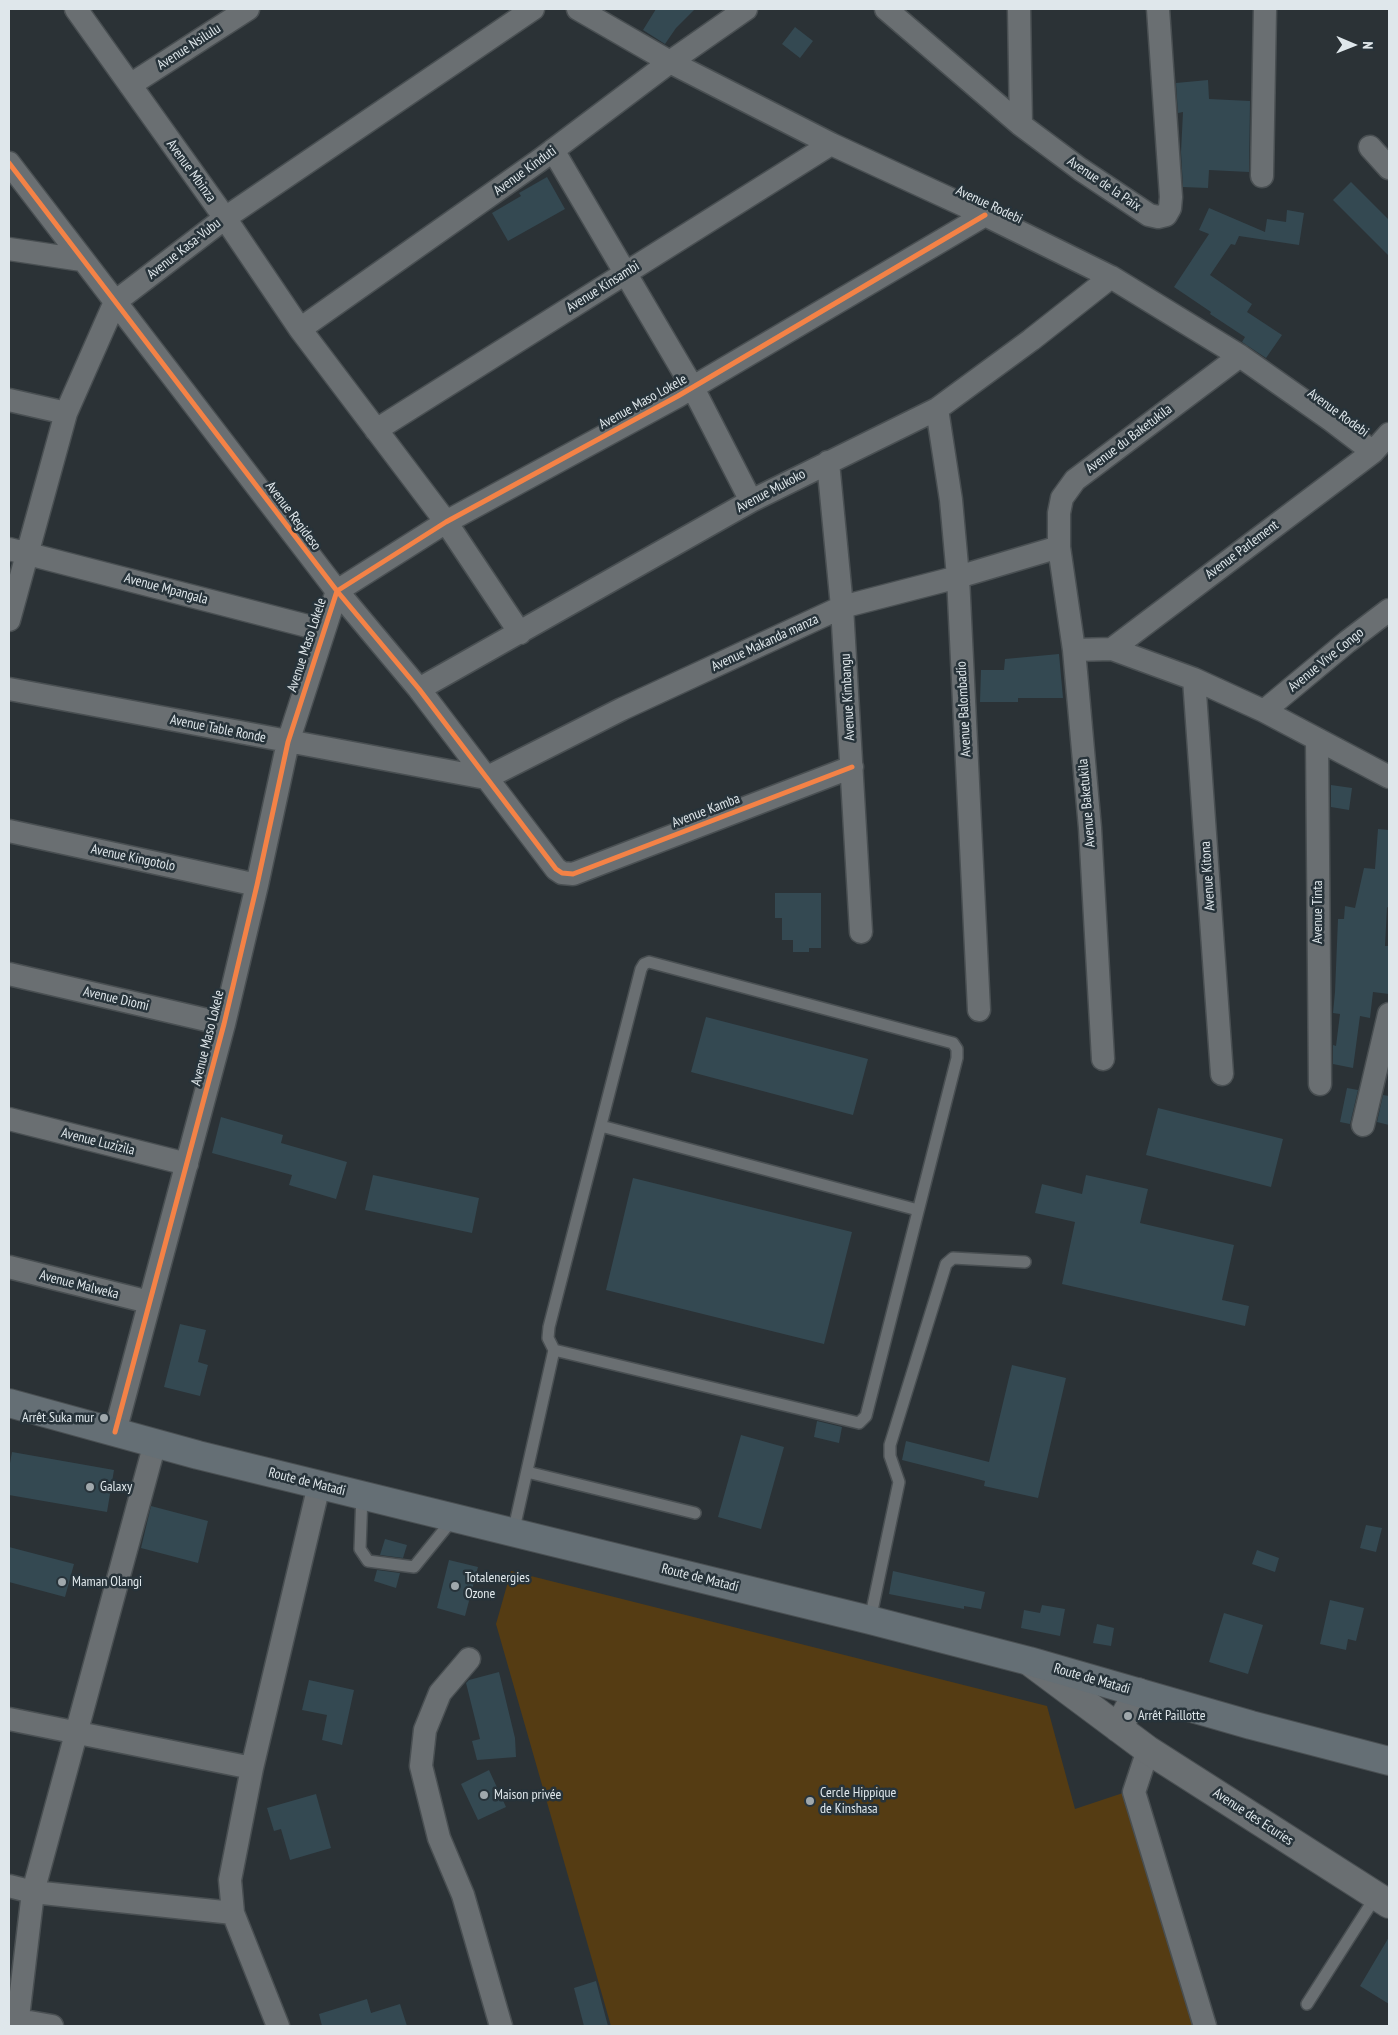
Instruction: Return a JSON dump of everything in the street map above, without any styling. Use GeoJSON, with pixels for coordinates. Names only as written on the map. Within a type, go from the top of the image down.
{"type":"FeatureCollection","features":[{"type":"Feature","properties":{"kind":"main road","name":"Route de Matadi"},"geometry":{"type":"LineString","coordinates":[[9,1404],[453,1519],[870,1620],[1029,1661],[1251,1725],[1389,1761]]}},
{"type":"Feature","properties":{"kind":"street","name":"Avenue Mbinza"},"geometry":{"type":"LineString","coordinates":[[76,9],[225,218],[300,329],[446,522],[520,633]]}},
{"type":"Feature","properties":{"kind":"street","name":"Avenue Nsilulu"},"geometry":{"type":"LineString","coordinates":[[130,85],[248,9]]}},
{"type":"Feature","properties":{"kind":"street","name":"Avenue Kasa-Vubu"},"geometry":{"type":"LineString","coordinates":[[9,620],[18,551],[66,413],[115,302],[225,218],[533,9]]}},
{"type":"Feature","properties":{"kind":"street","name":"Avenue Rodebi"},"geometry":{"type":"LineString","coordinates":[[578,9],[670,62],[831,144],[1111,277],[1240,356],[1373,452]]}},
{"type":"Feature","properties":{"kind":"street","name":"Avenue Kinduti"},"geometry":{"type":"LineString","coordinates":[[300,329],[553,150],[670,62],[746,9]]}},
{"type":"Feature","properties":{"kind":"street","name":"Avenue de la Paix"},"geometry":{"type":"LineString","coordinates":[[886,9],[1021,125],[1080,169],[1149,215],[1158,216],[1166,215],[1170,208],[1171,197],[1158,9]]}},
{"type":"Feature","properties":{"kind":"street"},"geometry":{"type":"LineString","coordinates":[[1019,9],[1021,125]]}},
{"type":"Feature","properties":{"kind":"street"},"geometry":{"type":"LineString","coordinates":[[1262,176],[1265,9]]}},
{"type":"Feature","properties":{"kind":"street","name":"Avenue Kinsambi"},"geometry":{"type":"LineString","coordinates":[[376,430],[831,144]]}},
{"type":"Feature","properties":{"kind":"street"},"geometry":{"type":"LineString","coordinates":[[1370,147],[1389,168]]}},
{"type":"Feature","properties":{"kind":"street"},"geometry":{"type":"LineString","coordinates":[[553,150],[624,274],[693,388],[751,501]]}},
{"type":"Feature","properties":{"kind":"street","name":"Avenue Regideso"},"geometry":{"type":"LineString","coordinates":[[9,163],[336,591],[420,689],[556,869],[567,875]]}},
{"type":"Feature","properties":{"kind":"street","name":"Avenue Maso Lokele"},"geometry":{"type":"LineString","coordinates":[[115,1432],[224,1024],[288,742],[336,591],[446,522],[693,388],[985,216]]}},
{"type":"Feature","properties":{"kind":"street"},"geometry":{"type":"LineString","coordinates":[[9,249],[82,260]]}},
{"type":"Feature","properties":{"kind":"street","name":"Avenue Mukoko"},"geometry":{"type":"LineString","coordinates":[[420,689],[751,501],[937,409],[1031,340],[1111,277]]}},
{"type":"Feature","properties":{"kind":"street","name":"Avenue du Baketukila"},"geometry":{"type":"LineString","coordinates":[[1059,547],[1059,513],[1062,498],[1075,480],[1240,356]]}},
{"type":"Feature","properties":{"kind":"street"},"geometry":{"type":"LineString","coordinates":[[9,400],[66,413]]}},
{"type":"Feature","properties":{"kind":"street","name":"Avenue Balombadio"},"geometry":{"type":"LineString","coordinates":[[937,409],[950,492],[958,577],[979,1010]]}},
{"type":"Feature","properties":{"kind":"street","name":"Avenue Parlement"},"geometry":{"type":"LineString","coordinates":[[1112,649],[1373,452],[1389,434]]}},
{"type":"Feature","properties":{"kind":"street","name":"Avenue Kimbangu"},"geometry":{"type":"LineString","coordinates":[[828,462],[842,607],[861,932]]}},
{"type":"Feature","properties":{"kind":"street","name":"Avenue Makanda manza"},"geometry":{"type":"LineString","coordinates":[[486,778],[622,709],[842,607],[958,577],[1059,547]]}},
{"type":"Feature","properties":{"kind":"street","name":"Avenue Baketukila"},"geometry":{"type":"LineString","coordinates":[[1059,547],[1074,650],[1090,828],[1104,1059]]}},
{"type":"Feature","properties":{"kind":"street","name":"Avenue Mpangala"},"geometry":{"type":"LineString","coordinates":[[18,551],[323,630]]}},
{"type":"Feature","properties":{"kind":"street","name":"Avenue Vive Congo"},"geometry":{"type":"LineString","coordinates":[[1264,711],[1347,642],[1389,610]]}},
{"type":"Feature","properties":{"kind":"street"},"geometry":{"type":"LineString","coordinates":[[1074,650],[1112,649],[1194,679],[1264,711],[1389,777]]}},
{"type":"Feature","properties":{"kind":"street","name":"Avenue Kitona"},"geometry":{"type":"LineString","coordinates":[[1194,679],[1222,1074]]}},
{"type":"Feature","properties":{"kind":"street","name":"Avenue Table Ronde"},"geometry":{"type":"LineString","coordinates":[[9,689],[486,778]]}},
{"type":"Feature","properties":{"kind":"street","name":"Avenue Tinta"},"geometry":{"type":"LineString","coordinates":[[1317,740],[1320,1084]]}},
{"type":"Feature","properties":{"kind":"street","name":"Avenue Kamba"},"geometry":{"type":"LineString","coordinates":[[567,875],[852,767]]}},
{"type":"Feature","properties":{"kind":"street","name":"Avenue Kingotolo"},"geometry":{"type":"LineString","coordinates":[[9,830],[257,885]]}},
{"type":"Feature","properties":{"kind":"street","name":"Avenue Diomi"},"geometry":{"type":"LineString","coordinates":[[9,974],[224,1024]]}},
{"type":"Feature","properties":{"kind":"street"},"geometry":{"type":"LineString","coordinates":[[1363,1125],[1389,1014]]}},
{"type":"Feature","properties":{"kind":"street","name":"Avenue Luzizila"},"geometry":{"type":"LineString","coordinates":[[9,1119],[187,1164]]}},
{"type":"Feature","properties":{"kind":"street","name":"Avenue Malweka"},"geometry":{"type":"LineString","coordinates":[[9,1267],[149,1302]]}},
{"type":"Feature","properties":{"kind":"street"},"geometry":{"type":"LineString","coordinates":[[52,2026],[17,2023],[33,1892],[155,1443]]}},
{"type":"Feature","properties":{"kind":"street"},"geometry":{"type":"LineString","coordinates":[[278,2026],[233,1913],[230,1880],[252,1768],[319,1485]]}},
{"type":"Feature","properties":{"kind":"street"},"geometry":{"type":"LineString","coordinates":[[469,1659],[440,1693],[425,1730],[422,1766],[439,1838],[463,1895],[501,2026]]}},
{"type":"Feature","properties":{"kind":"street","name":"Avenue des Ecuries"},"geometry":{"type":"LineString","coordinates":[[1029,1661],[1148,1750],[1383,1900]]}},
{"type":"Feature","properties":{"kind":"street"},"geometry":{"type":"LineString","coordinates":[[1118,1728],[1138,1692]]}},
{"type":"Feature","properties":{"kind":"street"},"geometry":{"type":"LineString","coordinates":[[9,1719],[252,1768]]}},
{"type":"Feature","properties":{"kind":"street"},"geometry":{"type":"LineString","coordinates":[[1148,1750],[1134,1792],[1205,2026]]}},
{"type":"Feature","properties":{"kind":"street"},"geometry":{"type":"LineString","coordinates":[[9,1886],[33,1892],[233,1913]]}},
{"type":"Feature","properties":{"kind":"lane"},"geometry":{"type":"LineString","coordinates":[[513,1533],[554,1350],[548,1338],[549,1326],[641,969],[644,964],[649,962],[953,1043],[957,1050],[958,1058],[866,1416],[859,1423],[554,1350]]}},
{"type":"Feature","properties":{"kind":"lane"},"geometry":{"type":"LineString","coordinates":[[601,1126],[918,1210]]}},
{"type":"Feature","properties":{"kind":"lane"},"geometry":{"type":"LineString","coordinates":[[870,1620],[899,1482],[890,1456],[890,1445],[946,1264],[953,1258],[1024,1262]]}},
{"type":"Feature","properties":{"kind":"lane"},"geometry":{"type":"LineString","coordinates":[[527,1472],[695,1514]]}},
{"type":"Feature","properties":{"kind":"lane"},"geometry":{"type":"LineString","coordinates":[[362,1495],[360,1549],[368,1561],[414,1567],[453,1519]]}},
{"type":"Feature","properties":{"kind":"lane"},"geometry":{"type":"LineString","coordinates":[[1307,2004],[1383,1900]]}},
{"type":"Feature","properties":{"kind":"shaded area","name":"Cercle Hippique de Kinshasa"},"geometry":{"type":"Polygon","coordinates":[[[511,1571],[1047,1706],[1075,1809],[1123,1793],[1195,2026],[611,2026],[496,1624],[511,1571]]]}},
{"type":"Feature","properties":{"kind":"building"},"geometry":{"type":"Polygon","coordinates":[[[656,9],[695,9],[676,28],[665,44],[643,30],[656,9]]]}},
{"type":"Feature","properties":{"kind":"building"},"geometry":{"type":"Polygon","coordinates":[[[795,27],[813,41],[800,58],[782,44],[795,27]]]}},
{"type":"Feature","properties":{"kind":"building"},"geometry":{"type":"Polygon","coordinates":[[[1208,80],[1209,99],[1250,101],[1249,172],[1209,170],[1208,188],[1183,187],[1181,152],[1183,112],[1178,113],[1176,83],[1208,80]]]}},
{"type":"Feature","properties":{"kind":"building"},"geometry":{"type":"Polygon","coordinates":[[[547,177],[565,209],[508,241],[492,213],[521,196],[519,193],[547,177]]]}},
{"type":"Feature","properties":{"kind":"building"},"geometry":{"type":"Polygon","coordinates":[[[1351,182],[1389,220],[1389,256],[1333,200],[1351,182]]]}},
{"type":"Feature","properties":{"kind":"building"},"geometry":{"type":"Polygon","coordinates":[[[1209,208],[1265,232],[1267,219],[1286,222],[1287,210],[1304,213],[1299,245],[1239,236],[1235,245],[1231,244],[1210,275],[1252,304],[1247,312],[1282,335],[1266,358],[1242,342],[1245,337],[1174,287],[1209,234],[1199,230],[1209,208]]]}},
{"type":"Feature","properties":{"kind":"building"},"geometry":{"type":"Polygon","coordinates":[[[1059,654],[1063,698],[1018,698],[1018,702],[980,702],[981,670],[1004,670],[1005,659],[1059,654]]]}},
{"type":"Feature","properties":{"kind":"building"},"geometry":{"type":"Polygon","coordinates":[[[1331,785],[1352,788],[1349,810],[1331,807],[1331,785]]]}},
{"type":"Feature","properties":{"kind":"building"},"geometry":{"type":"Polygon","coordinates":[[[1378,829],[1389,830],[1389,908],[1387,907],[1385,946],[1389,946],[1389,994],[1373,992],[1370,1018],[1360,1016],[1353,1068],[1333,1064],[1333,1045],[1336,1046],[1340,1014],[1333,1013],[1338,919],[1344,919],[1345,906],[1355,908],[1364,868],[1375,869],[1378,829]]]}},
{"type":"Feature","properties":{"kind":"building"},"geometry":{"type":"Polygon","coordinates":[[[775,893],[821,893],[821,948],[809,948],[809,952],[793,952],[793,940],[782,940],[782,918],[775,918],[775,893]]]}},
{"type":"Feature","properties":{"kind":"building"},"geometry":{"type":"Polygon","coordinates":[[[706,1017],[868,1059],[853,1115],[691,1072],[706,1017]]]}},
{"type":"Feature","properties":{"kind":"building"},"geometry":{"type":"Polygon","coordinates":[[[1347,1088],[1358,1090],[1350,1124],[1340,1122],[1347,1088]]]}},
{"type":"Feature","properties":{"kind":"building"},"geometry":{"type":"Polygon","coordinates":[[[1383,1095],[1389,1096],[1389,1125],[1377,1122],[1383,1095]]]}},
{"type":"Feature","properties":{"kind":"building"},"geometry":{"type":"Polygon","coordinates":[[[1158,1108],[1283,1139],[1271,1187],[1146,1155],[1158,1108]]]}},
{"type":"Feature","properties":{"kind":"building"},"geometry":{"type":"Polygon","coordinates":[[[221,1117],[283,1135],[281,1143],[347,1162],[336,1199],[289,1185],[292,1175],[212,1153],[221,1117]]]}},
{"type":"Feature","properties":{"kind":"building"},"geometry":{"type":"Polygon","coordinates":[[[373,1175],[479,1198],[472,1233],[365,1210],[373,1175]]]}},
{"type":"Feature","properties":{"kind":"building"},"geometry":{"type":"Polygon","coordinates":[[[1086,1175],[1148,1189],[1140,1223],[1234,1245],[1222,1300],[1249,1306],[1245,1326],[1062,1284],[1075,1222],[1035,1213],[1042,1184],[1082,1194],[1086,1175]]]}},
{"type":"Feature","properties":{"kind":"building"},"geometry":{"type":"Polygon","coordinates":[[[633,1178],[852,1232],[824,1344],[606,1290],[633,1178]]]}},
{"type":"Feature","properties":{"kind":"building"},"geometry":{"type":"Polygon","coordinates":[[[180,1324],[206,1330],[198,1362],[208,1365],[200,1396],[164,1387],[180,1324]]]}},
{"type":"Feature","properties":{"kind":"building"},"geometry":{"type":"Polygon","coordinates":[[[1012,1365],[1066,1378],[1038,1498],[984,1486],[985,1481],[902,1460],[906,1441],[989,1462],[1012,1365]]]}},
{"type":"Feature","properties":{"kind":"building"},"geometry":{"type":"Polygon","coordinates":[[[817,1421],[842,1427],[839,1443],[814,1437],[817,1421]]]}},
{"type":"Feature","properties":{"kind":"building"},"geometry":{"type":"Polygon","coordinates":[[[741,1435],[784,1447],[761,1529],[718,1517],[741,1435]]]}},
{"type":"Feature","properties":{"kind":"building"},"geometry":{"type":"Polygon","coordinates":[[[12,1452],[114,1470],[107,1512],[9,1495],[9,1469],[12,1452]]]}},
{"type":"Feature","properties":{"kind":"building"},"geometry":{"type":"Polygon","coordinates":[[[151,1506],[208,1521],[198,1563],[141,1548],[151,1506]]]}},
{"type":"Feature","properties":{"kind":"building"},"geometry":{"type":"Polygon","coordinates":[[[1366,1525],[1382,1528],[1376,1552],[1360,1548],[1366,1525]]]}},
{"type":"Feature","properties":{"kind":"building"},"geometry":{"type":"Polygon","coordinates":[[[385,1539],[407,1545],[403,1558],[380,1555],[385,1539]]]}},
{"type":"Feature","properties":{"kind":"building"},"geometry":{"type":"Polygon","coordinates":[[[9,1547],[74,1564],[65,1597],[9,1582],[9,1547]]]}},
{"type":"Feature","properties":{"kind":"building"},"geometry":{"type":"Polygon","coordinates":[[[1257,1550],[1279,1558],[1275,1572],[1252,1564],[1257,1550]]]}},
{"type":"Feature","properties":{"kind":"building"},"geometry":{"type":"Polygon","coordinates":[[[449,1560],[478,1567],[465,1616],[437,1608],[449,1560]]]}},
{"type":"Feature","properties":{"kind":"building"},"geometry":{"type":"Polygon","coordinates":[[[377,1570],[400,1573],[396,1588],[374,1581],[377,1570]]]}},
{"type":"Feature","properties":{"kind":"building"},"geometry":{"type":"Polygon","coordinates":[[[893,1571],[985,1592],[981,1609],[964,1606],[964,1609],[889,1594],[893,1571]]]}},
{"type":"Feature","properties":{"kind":"building"},"geometry":{"type":"Polygon","coordinates":[[[1330,1600],[1364,1608],[1356,1641],[1348,1639],[1346,1650],[1320,1644],[1330,1600]]]}},
{"type":"Feature","properties":{"kind":"building"},"geometry":{"type":"Polygon","coordinates":[[[1042,1605],[1065,1609],[1060,1636],[1021,1628],[1024,1610],[1040,1613],[1042,1605]]]}},
{"type":"Feature","properties":{"kind":"building"},"geometry":{"type":"Polygon","coordinates":[[[1224,1613],[1263,1625],[1248,1674],[1209,1662],[1224,1613]]]}},
{"type":"Feature","properties":{"kind":"building"},"geometry":{"type":"Polygon","coordinates":[[[1097,1624],[1114,1628],[1111,1646],[1093,1643],[1097,1624]]]}},
{"type":"Feature","properties":{"kind":"building"},"geometry":{"type":"Polygon","coordinates":[[[499,1672],[515,1738],[516,1757],[477,1760],[472,1741],[480,1739],[466,1683],[469,1680],[499,1672]]]}},
{"type":"Feature","properties":{"kind":"building"},"geometry":{"type":"Polygon","coordinates":[[[309,1680],[354,1690],[342,1745],[322,1740],[327,1715],[302,1710],[309,1680]]]}},
{"type":"Feature","properties":{"kind":"building","name":"Maison privée"},"geometry":{"type":"Polygon","coordinates":[[[489,1770],[506,1807],[478,1820],[461,1784],[489,1770]]]}},
{"type":"Feature","properties":{"kind":"building"},"geometry":{"type":"Polygon","coordinates":[[[316,1794],[331,1848],[290,1860],[281,1829],[274,1831],[267,1808],[316,1794]]]}},
{"type":"Feature","properties":{"kind":"building"},"geometry":{"type":"Polygon","coordinates":[[[1389,1937],[1389,2004],[1360,1986],[1389,1937]]]}},
{"type":"Feature","properties":{"kind":"building"},"geometry":{"type":"Polygon","coordinates":[[[596,1981],[608,2026],[584,2026],[574,1988],[596,1981]]]}},
{"type":"Feature","properties":{"kind":"building"},"geometry":{"type":"Polygon","coordinates":[[[367,1999],[371,2013],[400,2004],[407,2026],[322,2026],[319,2014],[367,1999]]]}},
{"type":"Feature","properties":{"kind":"cycle path"},"geometry":{"type":"LineString","coordinates":[[9,163],[337,591],[419,689],[556,869],[562,873],[573,874],[852,767]]}},
{"type":"Feature","properties":{"kind":"cycle path"},"geometry":{"type":"LineString","coordinates":[[115,1432],[224,1024],[288,742],[337,591],[446,522],[678,396],[985,215]]}},
{"type":"Feature","properties":{"kind":"place","name":"Arrêt Suka mur"},"geometry":{"type":"Point","coordinates":[104,1418]}},
{"type":"Feature","properties":{"kind":"place","name":"Galaxy"},"geometry":{"type":"Point","coordinates":[90,1487]}},
{"type":"Feature","properties":{"kind":"place","name":"Maman Olangi"},"geometry":{"type":"Point","coordinates":[62,1582]}},
{"type":"Feature","properties":{"kind":"place","name":"Totalenergies Ozone"},"geometry":{"type":"Point","coordinates":[455,1586]}},
{"type":"Feature","properties":{"kind":"place","name":"Arrêt Paillotte"},"geometry":{"type":"Point","coordinates":[1128,1716]}},
{"type":"Feature","properties":{"kind":"place","name":"Maison privée"},"geometry":{"type":"Point","coordinates":[484,1795]}},
{"type":"Feature","properties":{"kind":"place","name":"Cercle Hippique de Kinshasa"},"geometry":{"type":"Point","coordinates":[810,1801]}}]}
